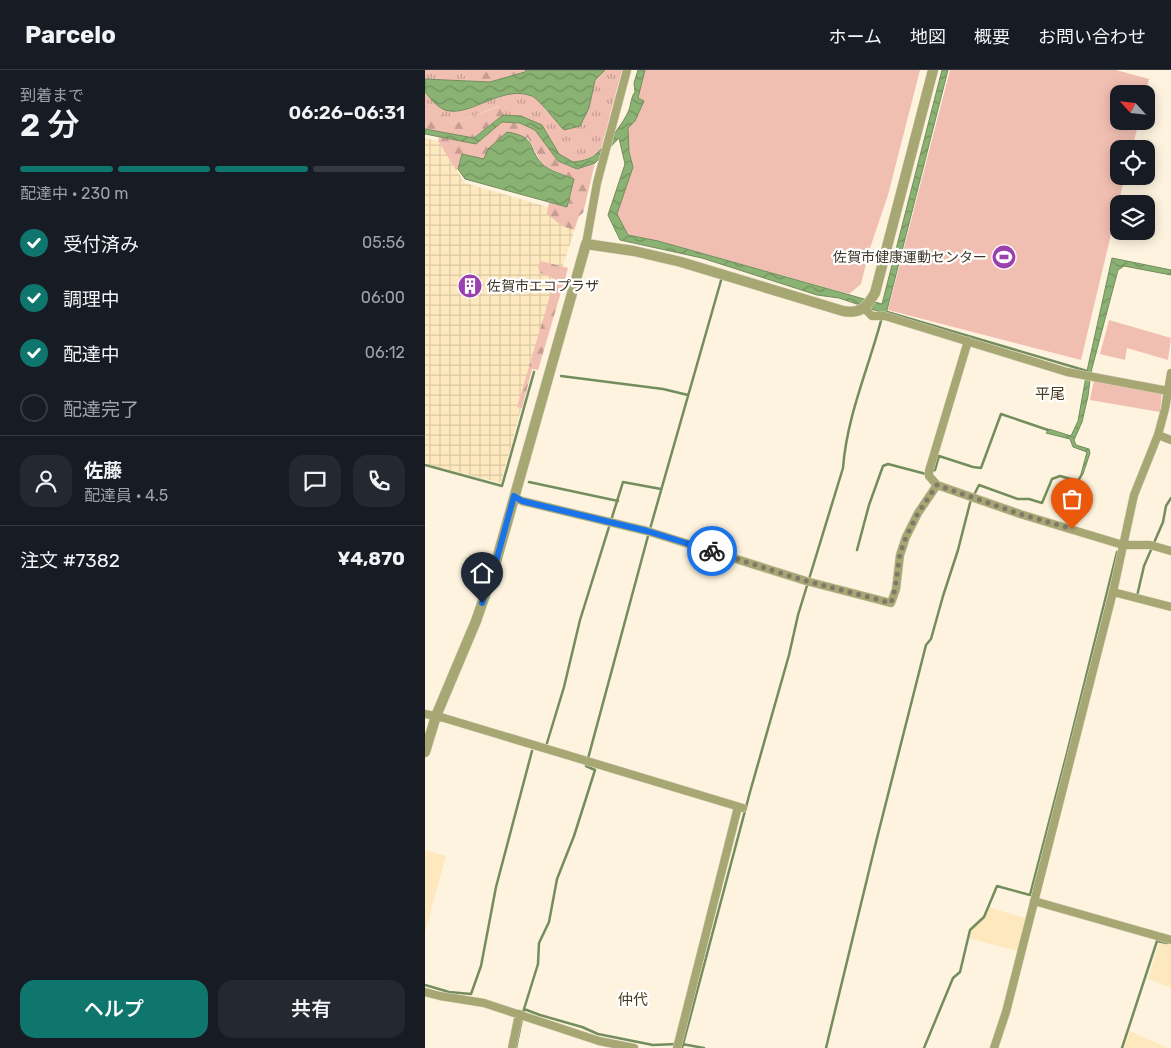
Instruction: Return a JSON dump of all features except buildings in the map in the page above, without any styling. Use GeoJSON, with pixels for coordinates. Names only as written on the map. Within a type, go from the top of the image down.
{"type":"FeatureCollection","features":[{"type":"Feature","properties":{"kind":"street"},"geometry":{"type":"LineString","coordinates":[[425,752],[436,716],[476,620],[494,569],[586,244],[597,183],[627,70]]}},
{"type":"Feature","properties":{"kind":"street"},"geometry":{"type":"LineString","coordinates":[[586,244],[633,251],[681,262],[843,311],[853,313],[864,308],[873,297],[933,70]]}},
{"type":"Feature","properties":{"kind":"street"},"geometry":{"type":"LineString","coordinates":[[864,308],[872,316],[883,316],[1088,376],[1168,391]]}},
{"type":"Feature","properties":{"kind":"street"},"geometry":{"type":"LineString","coordinates":[[968,340],[929,473],[937,485],[1020,514],[1123,545],[1153,546],[1171,551]]}},
{"type":"Feature","properties":{"kind":"street"},"geometry":{"type":"LineString","coordinates":[[994,1048],[1006,1012],[1113,592],[1135,495],[1157,436],[1171,373]]}},
{"type":"Feature","properties":{"kind":"street"},"geometry":{"type":"LineString","coordinates":[[1157,436],[1171,440]]}},
{"type":"Feature","properties":{"kind":"street"},"geometry":{"type":"LineString","coordinates":[[514,496],[522,501],[650,532],[809,581],[891,603],[900,554],[906,537],[918,513],[937,485]]}},
{"type":"Feature","properties":{"kind":"street"},"geometry":{"type":"LineString","coordinates":[[1113,592],[1171,607]]}},
{"type":"Feature","properties":{"kind":"street"},"geometry":{"type":"LineString","coordinates":[[425,714],[740,807],[678,1045]]}},
{"type":"Feature","properties":{"kind":"street"},"geometry":{"type":"LineString","coordinates":[[1034,902],[1171,940]]}},
{"type":"Feature","properties":{"kind":"street"},"geometry":{"type":"LineString","coordinates":[[425,992],[485,1003],[599,1041],[634,1048]]}},
{"type":"Feature","properties":{"kind":"street"},"geometry":{"type":"LineString","coordinates":[[512,1048],[522,1015]]}},
{"type":"Feature","properties":{"kind":"shaded area"},"geometry":{"type":"Polygon","coordinates":[[[425,138],[438,141],[465,183],[579,216],[563,266],[568,268],[538,370],[532,369],[501,483],[425,464],[425,138]]]}},
{"type":"Feature","properties":{"kind":"shaded area"},"geometry":{"type":"Polygon","coordinates":[[[425,850],[446,856],[425,933],[425,850]]]}},
{"type":"Feature","properties":{"kind":"shaded area"},"geometry":{"type":"Polygon","coordinates":[[[988,907],[1025,918],[1018,951],[968,938],[970,930],[984,917],[988,907]]]}},
{"type":"Feature","properties":{"kind":"shaded area"},"geometry":{"type":"Polygon","coordinates":[[[1160,940],[1171,943],[1171,988],[1148,979],[1160,940]]]}},
{"type":"Feature","properties":{"kind":"shaded area"},"geometry":{"type":"Polygon","coordinates":[[[1130,1031],[1168,1048],[1124,1048],[1130,1031]]]}},
{"type":"Feature","properties":{"kind":"green space"},"geometry":{"type":"Polygon","coordinates":[[[425,70],[460,70],[469,81],[425,79],[425,70]]]}},
{"type":"Feature","properties":{"kind":"green space"},"geometry":{"type":"Polygon","coordinates":[[[460,70],[526,70],[525,72],[490,82],[469,81],[460,70]]]}},
{"type":"Feature","properties":{"kind":"green space"},"geometry":{"type":"Polygon","coordinates":[[[605,70],[622,70],[601,149],[592,157],[573,162],[559,154],[542,125],[521,116],[503,115],[499,106],[452,124],[440,113],[425,108],[425,92],[440,107],[456,111],[511,94],[522,93],[535,97],[548,113],[589,108],[595,80],[605,70]]]}},
{"type":"Feature","properties":{"kind":"green space","name":"佐賀市健康運動センター"},"geometry":{"type":"Polygon","coordinates":[[[645,70],[920,70],[888,195],[870,248],[861,284],[849,294],[658,241],[628,235],[617,214],[633,167],[629,152],[628,128],[635,121],[643,101],[638,98],[645,70]]]}},
{"type":"Feature","properties":{"kind":"green space","name":"佐賀市健康運動センター"},"geometry":{"type":"Polygon","coordinates":[[[950,70],[1116,70],[1149,79],[1147,85],[1110,85],[1110,130],[1137,130],[1134,140],[1110,140],[1110,185],[1123,185],[1120,195],[1110,195],[1110,239],[1081,360],[888,310],[950,70]]]}},
{"type":"Feature","properties":{"kind":"green space"},"geometry":{"type":"Polygon","coordinates":[[[500,106],[503,115],[474,138],[425,129],[425,108],[440,113],[452,124],[500,106]]]}},
{"type":"Feature","properties":{"kind":"green space"},"geometry":{"type":"Polygon","coordinates":[[[502,122],[520,123],[535,130],[558,161],[577,169],[595,163],[583,213],[579,216],[574,230],[562,226],[547,214],[549,202],[567,207],[574,179],[543,166],[528,138],[488,149],[484,160],[462,154],[458,169],[456,170],[438,141],[439,137],[476,144],[502,122]]]}},
{"type":"Feature","properties":{"kind":"green space"},"geometry":{"type":"Polygon","coordinates":[[[541,261],[568,268],[538,370],[532,369],[522,408],[517,407],[555,279],[540,273],[538,267],[541,261]]]}},
{"type":"Feature","properties":{"kind":"green space"},"geometry":{"type":"Polygon","coordinates":[[[1109,320],[1171,338],[1168,360],[1127,348],[1125,360],[1100,354],[1109,320]]]}},
{"type":"Feature","properties":{"kind":"green space"},"geometry":{"type":"Polygon","coordinates":[[[1094,380],[1162,392],[1160,412],[1090,400],[1094,380]]]}},
{"type":"Feature","properties":{"kind":"water"},"geometry":{"type":"Polygon","coordinates":[[[526,70],[605,70],[595,80],[589,108],[580,126],[564,130],[532,96],[520,93],[509,94],[465,110],[455,111],[442,109],[425,92],[425,79],[490,82],[525,72],[526,70]]]}},
{"type":"Feature","properties":{"kind":"water"},"geometry":{"type":"Polygon","coordinates":[[[638,70],[645,70],[638,98],[644,101],[635,121],[628,128],[629,152],[633,167],[617,214],[628,235],[658,241],[882,304],[942,70],[948,70],[886,314],[839,298],[817,295],[702,258],[620,240],[608,215],[625,164],[619,138],[595,163],[577,169],[558,161],[535,130],[520,123],[502,122],[476,144],[425,134],[425,129],[474,138],[503,115],[521,116],[542,125],[559,154],[573,162],[585,160],[593,157],[599,151],[623,121],[635,92],[634,83],[638,70]]]}},
{"type":"Feature","properties":{"kind":"water"},"geometry":{"type":"Polygon","coordinates":[[[507,132],[517,134],[527,140],[542,164],[552,171],[574,179],[567,207],[465,179],[458,169],[462,154],[484,159],[488,149],[507,132]]]}},
{"type":"Feature","properties":{"kind":"water"},"geometry":{"type":"Polygon","coordinates":[[[1112,258],[1171,270],[1171,275],[1124,266],[1118,270],[1091,372],[1082,422],[1074,440],[1076,445],[1089,449],[1090,453],[1083,474],[1081,474],[1087,452],[1073,447],[1070,439],[1046,433],[1049,429],[1071,436],[1078,421],[1112,258]]]}},
{"type":"Feature","properties":{"kind":"waterway"},"geometry":{"type":"LineString","coordinates":[[516,1048],[524,1009],[538,964],[539,943],[549,922],[557,879],[574,836],[595,770],[586,766],[648,536],[722,277]]}},
{"type":"Feature","properties":{"kind":"waterway"},"geometry":{"type":"LineString","coordinates":[[887,312],[1087,371]]}},
{"type":"Feature","properties":{"kind":"waterway"},"geometry":{"type":"LineString","coordinates":[[682,1048],[750,792],[789,655],[798,615],[843,468],[845,448],[854,410],[882,317]]}},
{"type":"Feature","properties":{"kind":"waterway"},"geometry":{"type":"LineString","coordinates":[[425,465],[502,486],[534,372]]}},
{"type":"Feature","properties":{"kind":"waterway"},"geometry":{"type":"LineString","coordinates":[[561,376],[663,389],[688,395]]}},
{"type":"Feature","properties":{"kind":"waterway"},"geometry":{"type":"LineString","coordinates":[[931,472],[935,470],[939,456],[981,468],[1001,414],[1048,430]]}},
{"type":"Feature","properties":{"kind":"waterway"},"geometry":{"type":"LineString","coordinates":[[857,550],[869,505],[883,466],[888,464],[926,474]]}},
{"type":"Feature","properties":{"kind":"waterway"},"geometry":{"type":"LineString","coordinates":[[826,1048],[926,645],[931,639],[970,503],[979,485],[1018,499],[1029,499],[1042,503],[1052,479],[1060,476],[1078,481],[1082,474]]}},
{"type":"Feature","properties":{"kind":"waterway"},"geometry":{"type":"LineString","coordinates":[[529,482],[618,501]]}},
{"type":"Feature","properties":{"kind":"waterway"},"geometry":{"type":"LineString","coordinates":[[547,743],[564,687],[580,620],[623,482],[661,489]]}},
{"type":"Feature","properties":{"kind":"waterway"},"geometry":{"type":"LineString","coordinates":[[1137,596],[1144,566],[1163,522],[1166,506],[1171,498]]}},
{"type":"Feature","properties":{"kind":"waterway"},"geometry":{"type":"LineString","coordinates":[[924,1048],[953,978],[960,972],[970,930],[984,917],[997,886],[1030,895],[1117,552]]}},
{"type":"Feature","properties":{"kind":"waterway"},"geometry":{"type":"LineString","coordinates":[[425,985],[449,992],[471,994],[481,966],[496,887],[532,751]]}},
{"type":"Feature","properties":{"kind":"waterway"},"geometry":{"type":"LineString","coordinates":[[1122,1048],[1157,941],[1167,943]]}},
{"type":"Feature","properties":{"kind":"waterway"},"geometry":{"type":"LineString","coordinates":[[524,1009],[582,1027],[598,1034],[653,1045],[677,1044]]}},
{"type":"Feature","properties":{"kind":"waterway"},"geometry":{"type":"LineString","coordinates":[[682,1044],[704,1048]]}},
{"type":"Feature","properties":{"kind":"way so far"},"geometry":{"type":"LineString","coordinates":[[712,551],[806,581],[891,603],[900,554],[906,537],[918,513],[937,485],[1020,514],[1072,529]]}},
{"type":"Feature","properties":{"kind":"place","name":"佐賀市健康運動センター"},"geometry":{"type":"Point","coordinates":[1004,257]}},
{"type":"Feature","properties":{"kind":"place","name":"佐賀市エコプラザ"},"geometry":{"type":"Point","coordinates":[470,286]}},
{"type":"Feature","properties":{"kind":"district","name":"平尾"},"geometry":{"type":"Point","coordinates":[1050,394]}},
{"type":"Feature","properties":{"kind":"district","name":"仲代"},"geometry":{"type":"Point","coordinates":[633,1000]}},
{"type":"Feature","properties":{"kind":"route"},"geometry":{"type":"LineString","coordinates":[[482,603],[494,569],[514,496],[522,501],[647,531],[712,551]]}}]}
